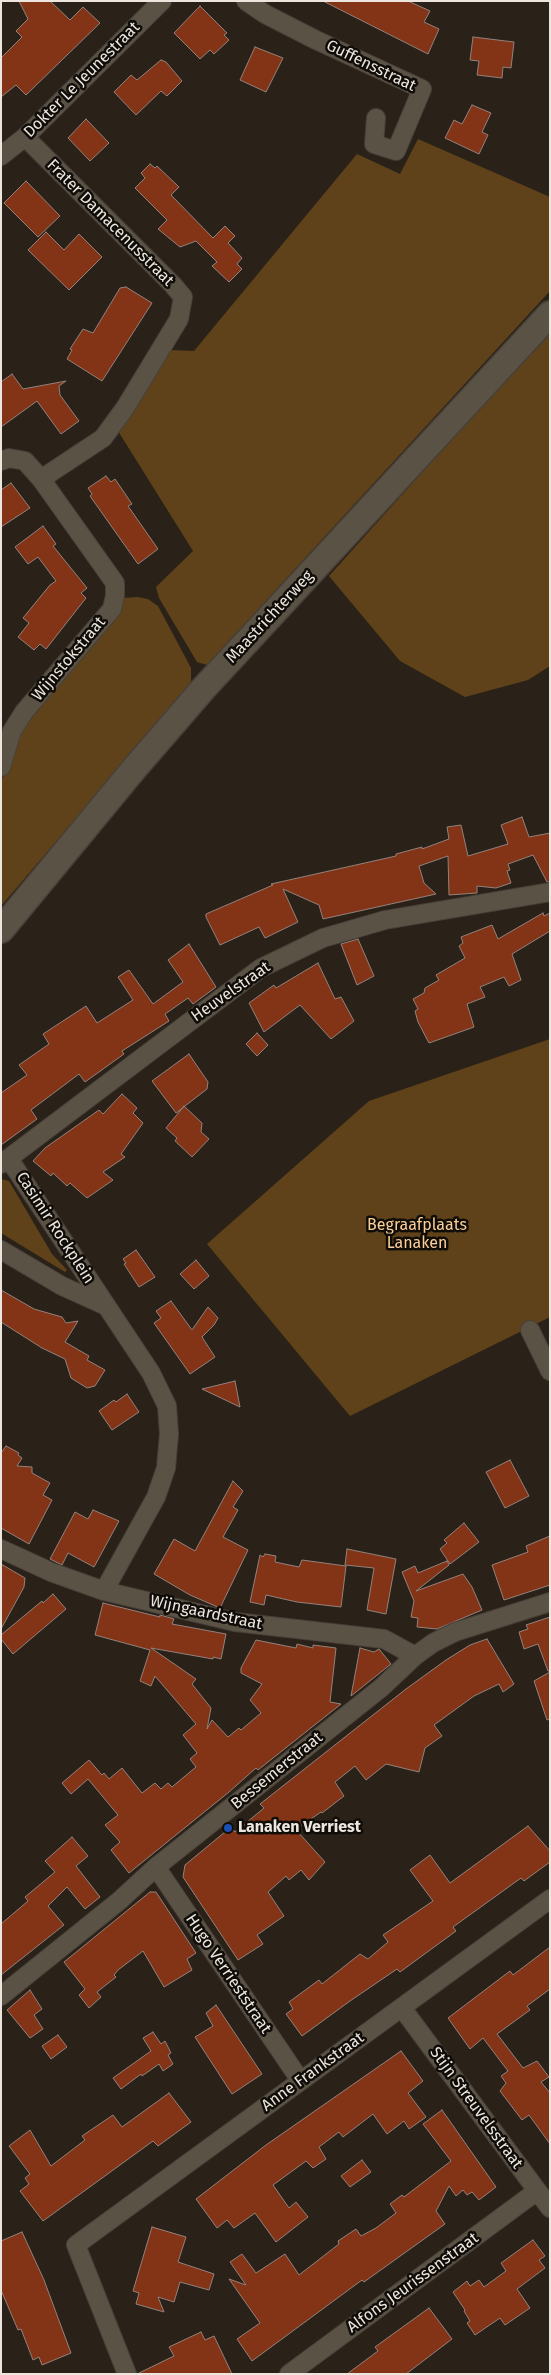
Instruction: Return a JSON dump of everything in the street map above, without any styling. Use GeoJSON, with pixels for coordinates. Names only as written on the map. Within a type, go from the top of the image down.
{"type":"FeatureCollection","features":[{"type":"Feature","properties":{"kind":"main road","name":"Maastrichterweg"},"geometry":{"type":"LineString","coordinates":[[1,930],[133,770],[215,676],[550,314]]}},
{"type":"Feature","properties":{"kind":"street","name":"Dokter Le Jeunestraat"},"geometry":{"type":"LineString","coordinates":[[1,156],[25,138],[162,1]]}},
{"type":"Feature","properties":{"kind":"street","name":"Guffensstraat"},"geometry":{"type":"LineString","coordinates":[[246,1],[265,14],[316,40],[422,89],[396,151],[374,144],[376,118]]}},
{"type":"Feature","properties":{"kind":"street","name":"Frater Damacenusstraat"},"geometry":{"type":"LineString","coordinates":[[25,138],[183,297],[179,319],[125,408],[104,438],[42,479]]}},
{"type":"Feature","properties":{"kind":"street"},"geometry":{"type":"LineString","coordinates":[[1,461],[9,458],[25,461],[42,479]]}},
{"type":"Feature","properties":{"kind":"street","name":"Wijnstokstraat"},"geometry":{"type":"LineString","coordinates":[[1,766],[12,732],[24,712],[112,609],[116,596],[115,583],[42,479]]}},
{"type":"Feature","properties":{"kind":"street","name":"Heuvelstraat"},"geometry":{"type":"LineString","coordinates":[[5,1162],[261,968],[323,938],[385,920],[550,892]]}},
{"type":"Feature","properties":{"kind":"street","name":"Casimir Rockplein"},"geometry":{"type":"LineString","coordinates":[[5,1162],[151,1373],[167,1406],[169,1434],[166,1468],[156,1497],[104,1591]]}},
{"type":"Feature","properties":{"kind":"street","name":"Casimir Rockplein"},"geometry":{"type":"LineString","coordinates":[[1,1250],[62,1286],[104,1305]]}},
{"type":"Feature","properties":{"kind":"street"},"geometry":{"type":"LineString","coordinates":[[530,1330],[550,1370]]}},
{"type":"Feature","properties":{"kind":"street","name":"Wijngaardstraat"},"geometry":{"type":"LineString","coordinates":[[1,1549],[51,1572],[104,1591],[235,1622],[384,1639],[415,1656]]}},
{"type":"Feature","properties":{"kind":"street","name":"Bessemerstraat"},"geometry":{"type":"LineString","coordinates":[[1,1996],[119,1901],[156,1867],[381,1688],[415,1656],[433,1643],[455,1632],[550,1602]]}},
{"type":"Feature","properties":{"kind":"street","name":"Hugo Verrieststraat"},"geometry":{"type":"LineString","coordinates":[[156,1867],[300,2080]]}},
{"type":"Feature","properties":{"kind":"street","name":"Anne Frankstraat"},"geometry":{"type":"LineString","coordinates":[[127,2374],[76,2246],[300,2080],[550,1899]]}},
{"type":"Feature","properties":{"kind":"street","name":"Stijn Streuvelsstraat"},"geometry":{"type":"LineString","coordinates":[[402,2008],[550,2208]]}},
{"type":"Feature","properties":{"kind":"street","name":"Alfons Jeurissenstraat"},"geometry":{"type":"LineString","coordinates":[[289,2374],[537,2191]]}},
{"type":"Feature","properties":{"kind":"green space"},"geometry":{"type":"Polygon","coordinates":[[[418,139],[550,197],[550,291],[207,665],[197,662],[159,598],[156,587],[193,551],[118,431],[171,350],[194,351],[357,154],[400,174],[418,139]]]}},
{"type":"Feature","properties":{"kind":"green space"},"geometry":{"type":"Polygon","coordinates":[[[550,334],[550,666],[528,680],[465,697],[400,661],[329,576],[487,400],[550,334]]]}},
{"type":"Feature","properties":{"kind":"green space"},"geometry":{"type":"Polygon","coordinates":[[[137,597],[148,599],[158,606],[191,668],[191,684],[1,906],[1,780],[10,767],[21,733],[26,723],[123,598],[137,597]]]}},
{"type":"Feature","properties":{"kind":"green space","name":"Begraafplaats Lanaken"},"geometry":{"type":"Polygon","coordinates":[[[550,1039],[550,1317],[350,1416],[207,1244],[369,1101],[550,1039]]]}},
{"type":"Feature","properties":{"kind":"green space"},"geometry":{"type":"Polygon","coordinates":[[[1,1179],[9,1181],[52,1254],[67,1270],[65,1272],[1,1233],[1,1179]]]}},
{"type":"Feature","properties":{"kind":"building"},"geometry":{"type":"Polygon","coordinates":[[[19,1],[50,1],[70,20],[83,7],[100,23],[26,95],[16,85],[1,97],[1,58],[22,37],[16,31],[28,19],[19,1]]]}},
{"type":"Feature","properties":{"kind":"building"},"geometry":{"type":"Polygon","coordinates":[[[323,1],[408,1],[430,11],[424,22],[439,29],[428,54],[323,1]]]}},
{"type":"Feature","properties":{"kind":"building"},"geometry":{"type":"Polygon","coordinates":[[[200,6],[227,33],[224,35],[229,40],[214,54],[210,50],[200,59],[174,33],[200,6]]]}},
{"type":"Feature","properties":{"kind":"building"},"geometry":{"type":"Polygon","coordinates":[[[473,37],[514,42],[511,68],[503,67],[502,78],[477,75],[479,61],[470,60],[473,37]]]}},
{"type":"Feature","properties":{"kind":"building"},"geometry":{"type":"Polygon","coordinates":[[[255,47],[283,58],[266,92],[240,80],[255,47]]]}},
{"type":"Feature","properties":{"kind":"building"},"geometry":{"type":"Polygon","coordinates":[[[161,60],[166,62],[182,81],[167,96],[161,91],[136,115],[114,92],[131,75],[137,80],[161,60]]]}},
{"type":"Feature","properties":{"kind":"building"},"geometry":{"type":"Polygon","coordinates":[[[472,105],[491,113],[482,132],[488,135],[479,154],[445,138],[454,120],[462,124],[472,105]]]}},
{"type":"Feature","properties":{"kind":"building"},"geometry":{"type":"Polygon","coordinates":[[[86,119],[109,143],[90,161],[68,138],[86,119]]]}},
{"type":"Feature","properties":{"kind":"building"},"geometry":{"type":"Polygon","coordinates":[[[150,164],[155,168],[157,166],[179,187],[171,195],[213,238],[225,226],[235,236],[228,243],[242,258],[237,264],[242,269],[229,282],[212,266],[217,262],[196,241],[180,247],[158,229],[167,220],[135,188],[145,178],[141,173],[150,164]]]}},
{"type":"Feature","properties":{"kind":"building"},"geometry":{"type":"Polygon","coordinates":[[[26,181],[60,216],[38,237],[4,203],[26,181]]]}},
{"type":"Feature","properties":{"kind":"building"},"geometry":{"type":"Polygon","coordinates":[[[46,232],[64,250],[79,234],[102,257],[69,290],[28,250],[46,232]]]}},
{"type":"Feature","properties":{"kind":"building"},"geometry":{"type":"Polygon","coordinates":[[[126,287],[152,303],[102,381],[67,359],[72,350],[70,349],[83,329],[93,333],[120,288],[126,287]]]}},
{"type":"Feature","properties":{"kind":"building"},"geometry":{"type":"Polygon","coordinates":[[[12,374],[23,389],[66,381],[59,386],[60,395],[79,421],[61,434],[37,401],[1,427],[1,382],[12,374]]]}},
{"type":"Feature","properties":{"kind":"building"},"geometry":{"type":"Polygon","coordinates":[[[106,476],[111,482],[115,479],[132,504],[128,506],[158,549],[138,564],[90,496],[92,494],[88,488],[106,476]]]}},
{"type":"Feature","properties":{"kind":"building"},"geometry":{"type":"Polygon","coordinates":[[[11,483],[30,508],[1,527],[1,490],[11,483]]]}},
{"type":"Feature","properties":{"kind":"building"},"geometry":{"type":"Polygon","coordinates":[[[43,526],[56,544],[53,546],[87,588],[81,593],[86,598],[46,649],[40,644],[34,650],[18,637],[29,623],[23,618],[50,585],[56,581],[38,557],[28,564],[15,547],[43,526]]]}},
{"type":"Feature","properties":{"kind":"building"},"geometry":{"type":"Polygon","coordinates":[[[522,817],[529,837],[550,833],[550,882],[547,882],[533,855],[508,864],[510,870],[507,871],[511,883],[496,888],[477,886],[477,893],[449,895],[448,856],[419,866],[424,883],[436,894],[323,919],[319,905],[283,889],[298,922],[265,938],[259,927],[220,945],[206,917],[206,914],[273,885],[271,884],[396,856],[396,854],[422,847],[422,849],[449,839],[447,827],[461,825],[468,856],[508,844],[501,825],[522,817]]]}},
{"type":"Feature","properties":{"kind":"building"},"geometry":{"type":"Polygon","coordinates":[[[543,913],[544,916],[550,913],[550,931],[512,954],[521,980],[509,986],[504,977],[480,987],[485,997],[467,1004],[474,1027],[429,1043],[418,1022],[415,1011],[418,1009],[413,999],[424,993],[425,988],[439,980],[436,975],[465,958],[459,946],[463,943],[461,937],[492,925],[498,939],[543,913]]]}},
{"type":"Feature","properties":{"kind":"building"},"geometry":{"type":"Polygon","coordinates":[[[358,939],[374,976],[357,985],[341,944],[358,939]]]}},
{"type":"Feature","properties":{"kind":"building"},"geometry":{"type":"Polygon","coordinates":[[[189,944],[216,987],[193,1004],[188,998],[165,1014],[169,1021],[122,1051],[124,1054],[85,1082],[79,1074],[31,1110],[37,1119],[1,1145],[1,1093],[27,1075],[19,1065],[49,1044],[43,1034],[86,1006],[97,1023],[133,1000],[118,977],[129,970],[153,1004],[183,982],[168,960],[189,944]]]}},
{"type":"Feature","properties":{"kind":"building"},"geometry":{"type":"Polygon","coordinates":[[[318,963],[335,999],[341,997],[354,1021],[331,1039],[300,1005],[264,1032],[249,1003],[274,985],[276,988],[318,963]]]}},
{"type":"Feature","properties":{"kind":"building"},"geometry":{"type":"Polygon","coordinates":[[[257,1033],[268,1045],[257,1056],[246,1044],[257,1033]]]}},
{"type":"Feature","properties":{"kind":"building"},"geometry":{"type":"Polygon","coordinates":[[[189,1054],[208,1082],[207,1089],[176,1113],[152,1081],[189,1054]]]}},
{"type":"Feature","properties":{"kind":"building"},"geometry":{"type":"Polygon","coordinates":[[[122,1094],[137,1108],[133,1113],[143,1123],[121,1154],[125,1157],[103,1172],[113,1180],[87,1198],[70,1183],[67,1186],[53,1173],[51,1176],[33,1161],[45,1148],[99,1110],[103,1114],[122,1094]]]}},
{"type":"Feature","properties":{"kind":"building"},"geometry":{"type":"Polygon","coordinates":[[[184,1106],[202,1123],[201,1132],[209,1139],[192,1157],[175,1141],[177,1138],[166,1128],[184,1106]]]}},
{"type":"Feature","properties":{"kind":"building"},"geometry":{"type":"Polygon","coordinates":[[[136,1250],[155,1277],[139,1287],[124,1264],[126,1263],[123,1259],[136,1250]]]}},
{"type":"Feature","properties":{"kind":"building"},"geometry":{"type":"Polygon","coordinates":[[[196,1260],[209,1276],[194,1289],[180,1274],[196,1260]]]}},
{"type":"Feature","properties":{"kind":"building"},"geometry":{"type":"Polygon","coordinates":[[[1,1290],[34,1309],[62,1317],[66,1323],[78,1321],[65,1342],[89,1356],[87,1360],[105,1370],[95,1386],[87,1388],[71,1378],[65,1359],[42,1348],[1,1322],[1,1290]]]}},
{"type":"Feature","properties":{"kind":"building"},"geometry":{"type":"Polygon","coordinates":[[[171,1301],[192,1330],[208,1307],[218,1318],[202,1337],[215,1357],[190,1374],[154,1323],[161,1318],[156,1311],[171,1301]]]}},
{"type":"Feature","properties":{"kind":"building"},"geometry":{"type":"Polygon","coordinates":[[[235,1381],[240,1407],[202,1389],[235,1381]]]}},
{"type":"Feature","properties":{"kind":"building"},"geometry":{"type":"Polygon","coordinates":[[[127,1394],[139,1412],[112,1430],[99,1411],[114,1400],[116,1402],[127,1394]]]}},
{"type":"Feature","properties":{"kind":"building"},"geometry":{"type":"Polygon","coordinates":[[[6,1446],[19,1453],[18,1455],[22,1458],[17,1466],[32,1467],[32,1473],[50,1483],[43,1495],[52,1500],[29,1544],[1,1528],[1,1453],[6,1446]]]}},
{"type":"Feature","properties":{"kind":"building"},"geometry":{"type":"Polygon","coordinates":[[[510,1460],[529,1496],[505,1508],[486,1472],[510,1460]]]}},
{"type":"Feature","properties":{"kind":"building"},"geometry":{"type":"Polygon","coordinates":[[[233,1481],[243,1491],[233,1507],[238,1510],[223,1537],[248,1550],[220,1608],[190,1595],[154,1574],[174,1539],[195,1551],[233,1481]]]}},
{"type":"Feature","properties":{"kind":"building"},"geometry":{"type":"Polygon","coordinates":[[[93,1510],[119,1521],[94,1567],[68,1553],[62,1565],[50,1559],[75,1512],[88,1519],[93,1510]]]}},
{"type":"Feature","properties":{"kind":"building"},"geometry":{"type":"Polygon","coordinates":[[[464,1523],[479,1542],[450,1564],[440,1549],[447,1543],[444,1540],[464,1523]]]}},
{"type":"Feature","properties":{"kind":"building"},"geometry":{"type":"Polygon","coordinates":[[[550,1536],[550,1585],[504,1600],[492,1565],[528,1552],[526,1546],[550,1536]]]}},
{"type":"Feature","properties":{"kind":"building"},"geometry":{"type":"Polygon","coordinates":[[[347,1549],[396,1559],[386,1614],[367,1610],[374,1568],[345,1565],[347,1549]]]}},
{"type":"Feature","properties":{"kind":"building"},"geometry":{"type":"Polygon","coordinates":[[[265,1554],[276,1556],[275,1562],[299,1567],[302,1560],[346,1566],[341,1607],[297,1602],[266,1595],[264,1605],[250,1602],[260,1555],[263,1557],[265,1554]]]}},
{"type":"Feature","properties":{"kind":"building"},"geometry":{"type":"Polygon","coordinates":[[[447,1561],[449,1565],[416,1591],[463,1574],[472,1587],[482,1610],[437,1629],[417,1627],[418,1618],[411,1617],[414,1601],[402,1572],[415,1566],[418,1573],[447,1561]]]}},
{"type":"Feature","properties":{"kind":"building"},"geometry":{"type":"Polygon","coordinates":[[[1,1564],[25,1578],[24,1587],[1,1629],[1,1564]]]}},
{"type":"Feature","properties":{"kind":"building"},"geometry":{"type":"Polygon","coordinates":[[[53,1594],[66,1609],[13,1654],[1,1639],[1,1635],[53,1594]]]}},
{"type":"Feature","properties":{"kind":"building"},"geometry":{"type":"Polygon","coordinates":[[[103,1603],[171,1618],[174,1619],[172,1624],[226,1634],[221,1659],[151,1648],[196,1679],[192,1684],[211,1708],[207,1729],[212,1720],[228,1737],[239,1728],[241,1730],[261,1713],[250,1700],[262,1684],[241,1673],[241,1668],[256,1640],[296,1648],[297,1644],[313,1648],[313,1645],[336,1648],[330,1702],[341,1704],[258,1770],[256,1768],[129,1873],[111,1850],[120,1842],[105,1825],[118,1815],[88,1779],[71,1794],[62,1783],[89,1760],[102,1775],[104,1773],[109,1779],[122,1768],[142,1793],[155,1783],[161,1789],[168,1783],[172,1787],[196,1767],[190,1759],[197,1753],[183,1735],[196,1724],[155,1676],[151,1686],[140,1681],[150,1650],[95,1635],[103,1603]]]}},
{"type":"Feature","properties":{"kind":"building"},"geometry":{"type":"Polygon","coordinates":[[[550,1617],[550,1671],[548,1671],[538,1644],[524,1649],[519,1632],[528,1629],[526,1625],[550,1617]]]}},
{"type":"Feature","properties":{"kind":"building"},"geometry":{"type":"Polygon","coordinates":[[[487,1639],[514,1684],[503,1692],[499,1684],[474,1696],[434,1725],[442,1736],[425,1748],[419,1772],[386,1764],[366,1780],[355,1766],[335,1782],[344,1796],[298,1828],[298,1832],[325,1862],[309,1880],[301,1870],[289,1880],[286,1876],[268,1892],[284,1916],[257,1935],[263,1944],[238,1960],[183,1877],[185,1865],[231,1827],[235,1832],[264,1808],[260,1804],[406,1689],[470,1645],[487,1639]]]}},
{"type":"Feature","properties":{"kind":"building"},"geometry":{"type":"Polygon","coordinates":[[[360,1648],[374,1652],[379,1649],[391,1664],[351,1696],[360,1648]]]}},
{"type":"Feature","properties":{"kind":"building"},"geometry":{"type":"Polygon","coordinates":[[[550,1672],[550,1719],[547,1720],[534,1681],[550,1672]]]}},
{"type":"Feature","properties":{"kind":"building"},"geometry":{"type":"Polygon","coordinates":[[[528,1826],[550,1851],[550,1862],[524,1881],[521,1878],[453,1927],[456,1931],[400,1972],[397,1969],[302,2036],[286,2014],[293,2009],[289,2002],[319,1980],[322,1984],[360,1954],[368,1959],[388,1942],[383,1935],[433,1901],[410,1870],[430,1855],[450,1883],[528,1826]]]}},
{"type":"Feature","properties":{"kind":"building"},"geometry":{"type":"Polygon","coordinates":[[[72,1837],[88,1856],[76,1866],[100,1897],[85,1909],[67,1887],[48,1906],[64,1925],[1,1975],[1,1924],[28,1901],[25,1897],[55,1872],[45,1861],[72,1837]]]}},
{"type":"Feature","properties":{"kind":"building"},"geometry":{"type":"Polygon","coordinates":[[[150,1892],[156,1892],[196,1953],[187,1959],[192,1970],[164,1987],[143,1951],[118,1970],[114,1975],[116,1977],[97,1992],[101,1997],[89,2008],[79,1995],[85,1989],[64,1962],[150,1892]]]}},
{"type":"Feature","properties":{"kind":"building"},"geometry":{"type":"Polygon","coordinates":[[[550,1947],[550,1989],[527,2006],[530,2010],[497,2034],[523,2068],[537,2061],[549,2077],[541,2082],[550,2093],[550,2144],[529,2115],[522,2120],[500,2091],[506,2083],[501,2076],[508,2071],[483,2038],[470,2049],[448,2018],[510,1971],[513,1975],[550,1947]]]}},
{"type":"Feature","properties":{"kind":"building"},"geometry":{"type":"Polygon","coordinates":[[[30,1990],[42,2009],[34,2015],[43,2029],[30,2038],[7,2010],[30,1990]]]}},
{"type":"Feature","properties":{"kind":"building"},"geometry":{"type":"Polygon","coordinates":[[[216,2005],[262,2074],[232,2094],[195,2037],[213,2026],[206,2013],[216,2005]]]}},
{"type":"Feature","properties":{"kind":"building"},"geometry":{"type":"Polygon","coordinates":[[[153,2032],[161,2044],[165,2041],[171,2053],[168,2055],[173,2064],[163,2071],[159,2064],[142,2076],[141,2074],[121,2089],[113,2078],[151,2051],[143,2038],[153,2032]]]}},
{"type":"Feature","properties":{"kind":"building"},"geometry":{"type":"Polygon","coordinates":[[[58,2035],[67,2047],[51,2059],[42,2046],[58,2035]]]}},
{"type":"Feature","properties":{"kind":"building"},"geometry":{"type":"Polygon","coordinates":[[[401,2051],[423,2081],[408,2093],[426,2117],[409,2129],[404,2121],[387,2134],[373,2114],[343,2137],[339,2132],[319,2147],[326,2159],[313,2168],[306,2161],[273,2185],[289,2208],[296,2202],[308,2217],[276,2242],[255,2213],[234,2228],[227,2220],[217,2228],[196,2199],[266,2145],[401,2051]]]}},
{"type":"Feature","properties":{"kind":"building"},"geometry":{"type":"Polygon","coordinates":[[[169,2093],[191,2122],[158,2146],[153,2141],[43,2221],[20,2191],[29,2184],[25,2178],[30,2174],[9,2146],[30,2130],[51,2166],[85,2140],[82,2136],[113,2115],[122,2127],[169,2093]]]}},
{"type":"Feature","properties":{"kind":"building"},"geometry":{"type":"Polygon","coordinates":[[[442,2110],[496,2187],[479,2200],[472,2192],[467,2195],[463,2190],[456,2196],[449,2186],[436,2211],[445,2224],[364,2282],[362,2280],[252,2361],[237,2339],[260,2323],[229,2279],[246,2285],[230,2262],[242,2254],[256,2273],[285,2254],[299,2275],[339,2244],[338,2241],[356,2229],[361,2236],[376,2228],[396,2213],[390,2204],[402,2195],[404,2197],[451,2161],[423,2124],[442,2110]]]}},
{"type":"Feature","properties":{"kind":"building"},"geometry":{"type":"Polygon","coordinates":[[[362,2160],[371,2172],[350,2187],[341,2176],[362,2160]]]}},
{"type":"Feature","properties":{"kind":"building"},"geometry":{"type":"Polygon","coordinates":[[[152,2227],[186,2237],[178,2262],[214,2274],[209,2290],[180,2282],[174,2302],[158,2297],[164,2312],[136,2304],[139,2293],[133,2291],[152,2227]]]}},
{"type":"Feature","properties":{"kind":"building"},"geometry":{"type":"Polygon","coordinates":[[[22,2232],[44,2280],[71,2353],[42,2365],[39,2357],[33,2360],[21,2329],[18,2330],[1,2290],[1,2241],[22,2232]]]}},
{"type":"Feature","properties":{"kind":"building"},"geometry":{"type":"Polygon","coordinates":[[[533,2240],[545,2256],[539,2260],[545,2268],[517,2289],[530,2308],[505,2325],[500,2318],[475,2335],[467,2323],[470,2321],[465,2310],[453,2292],[467,2281],[470,2286],[479,2280],[484,2287],[506,2271],[501,2263],[533,2240]]]}},
{"type":"Feature","properties":{"kind":"building"},"geometry":{"type":"Polygon","coordinates":[[[429,2308],[452,2339],[406,2374],[347,2374],[378,2351],[375,2347],[429,2308]]]}},
{"type":"Feature","properties":{"kind":"building"},"geometry":{"type":"Polygon","coordinates":[[[201,2332],[205,2340],[214,2336],[232,2374],[137,2374],[174,2356],[169,2347],[201,2332]]]}},
{"type":"Feature","properties":{"kind":"place","name":"Lanaken Verriest"},"geometry":{"type":"Point","coordinates":[228,1828]}}]}
